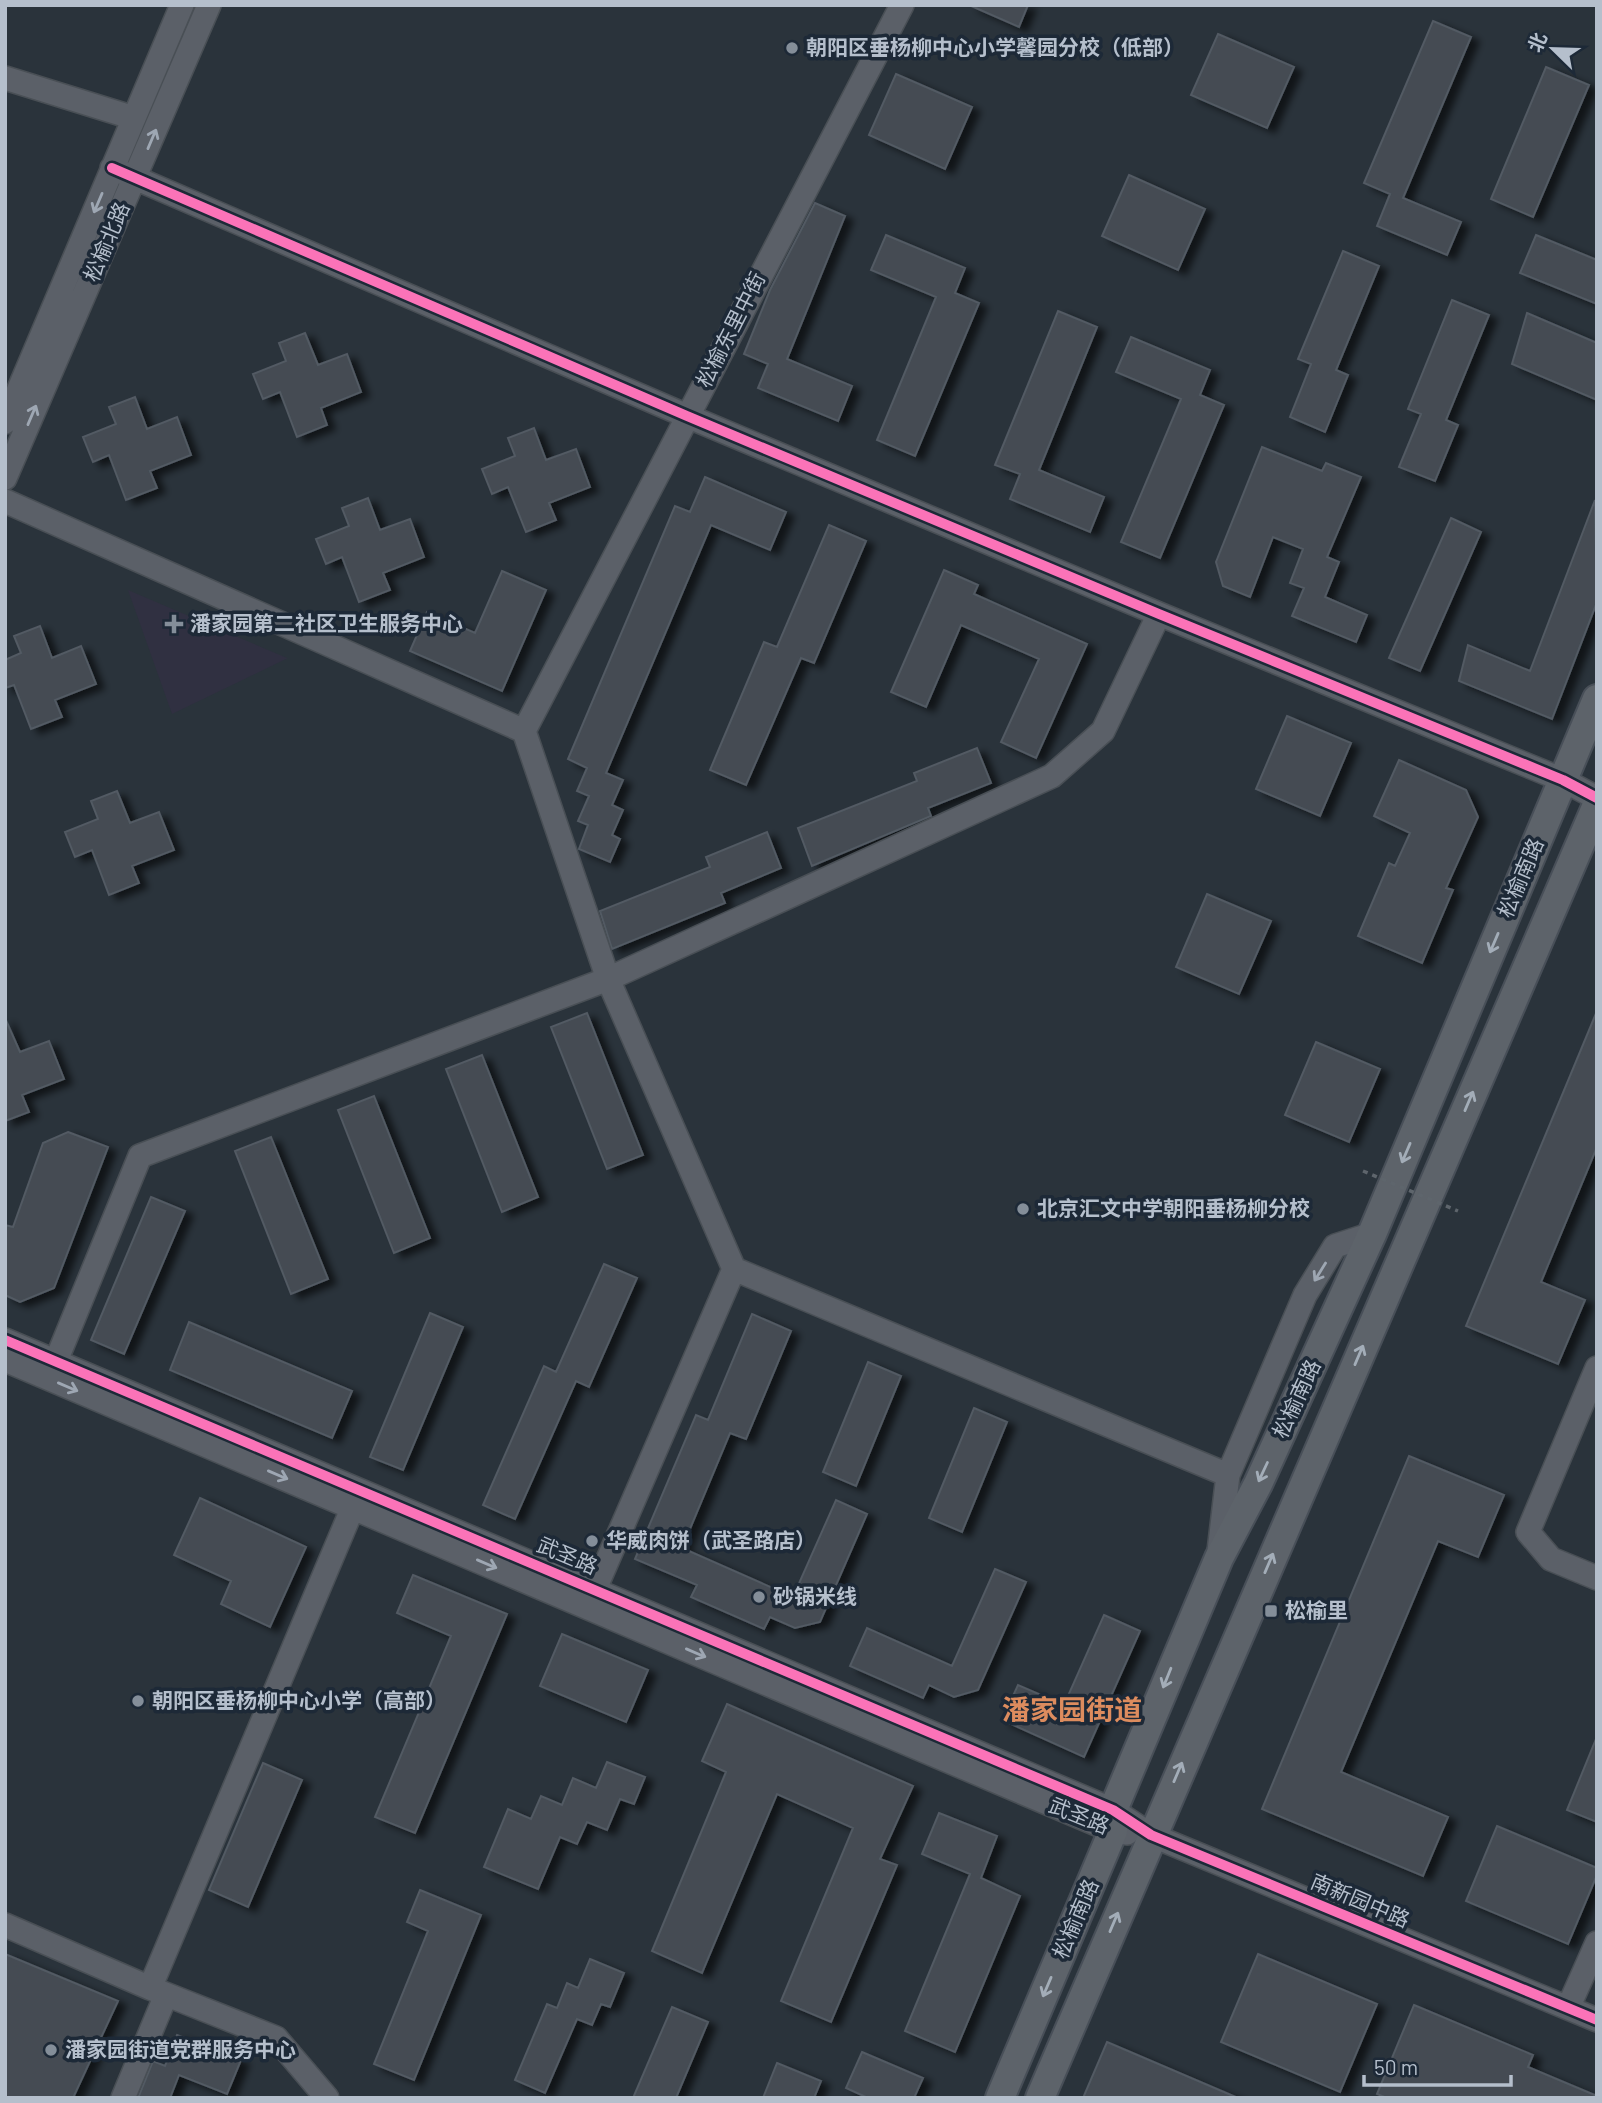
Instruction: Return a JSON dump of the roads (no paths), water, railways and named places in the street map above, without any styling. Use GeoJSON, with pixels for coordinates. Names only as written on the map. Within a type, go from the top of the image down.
{"type":"FeatureCollection","features":[{"type":"Feature","properties":{"kind":"main road","name":"松榆南路"},"geometry":{"type":"LineString","coordinates":[[1000,2098],[1219,1558],[1258,1484],[1372,1234],[1597,699]]}},
{"type":"Feature","properties":{"kind":"main road","name":"松榆南路"},"geometry":{"type":"LineString","coordinates":[[1040,2098],[1151,1835],[1597,805]]}},
{"type":"Feature","properties":{"kind":"street","name":"松榆北路"},"geometry":{"type":"LineString","coordinates":[[5,422],[181,5]]}},
{"type":"Feature","properties":{"kind":"street","name":"松榆北路"},"geometry":{"type":"LineString","coordinates":[[5,478],[209,5]]}},
{"type":"Feature","properties":{"kind":"street","name":"松榆东里中街"},"geometry":{"type":"LineString","coordinates":[[524,731],[902,5]]}},
{"type":"Feature","properties":{"kind":"street"},"geometry":{"type":"LineString","coordinates":[[5,78],[134,118]]}},
{"type":"Feature","properties":{"kind":"street"},"geometry":{"type":"LineString","coordinates":[[113,168],[687,416],[1563,780],[1597,798]]}},
{"type":"Feature","properties":{"kind":"street"},"geometry":{"type":"LineString","coordinates":[[5,501],[524,731],[608,979],[734,1269],[1228,1475]]}},
{"type":"Feature","properties":{"kind":"street"},"geometry":{"type":"LineString","coordinates":[[56,1361],[140,1156],[608,979],[1052,776],[1103,731],[1159,614]]}},
{"type":"Feature","properties":{"kind":"street"},"geometry":{"type":"LineString","coordinates":[[1219,1558],[1228,1475],[1305,1295],[1335,1246],[1372,1234]]}},
{"type":"Feature","properties":{"kind":"street"},"geometry":{"type":"LineString","coordinates":[[595,1588],[734,1269]]}},
{"type":"Feature","properties":{"kind":"street","name":"武圣路"},"geometry":{"type":"LineString","coordinates":[[5,1340],[595,1588],[1113,1820]]}},
{"type":"Feature","properties":{"kind":"street","name":"武圣路"},"geometry":{"type":"LineString","coordinates":[[5,1360],[353,1507],[1113,1820]]}},
{"type":"Feature","properties":{"kind":"street"},"geometry":{"type":"LineString","coordinates":[[1597,1368],[1528,1532],[1552,1559],[1597,1578]]}},
{"type":"Feature","properties":{"kind":"street"},"geometry":{"type":"LineString","coordinates":[[123,2098],[158,1991],[353,1507]]}},
{"type":"Feature","properties":{"kind":"street","name":"南新园中路"},"geometry":{"type":"LineString","coordinates":[[1113,1820],[1597,2020]]}},
{"type":"Feature","properties":{"kind":"street"},"geometry":{"type":"LineString","coordinates":[[5,1925],[276,2038],[327,2098]]}},
{"type":"Feature","properties":{"kind":"street"},"geometry":{"type":"LineString","coordinates":[[1567,2008],[1597,1943]]}},
{"type":"Feature","properties":{"kind":"place","name":"朝阳区垂杨柳中心小学馨园分校（低部）"},"geometry":{"type":"Point","coordinates":[792,48]}},
{"type":"Feature","properties":{"kind":"place","name":"潘家园第二社区卫生服务中心"},"geometry":{"type":"Point","coordinates":[174,624]}},
{"type":"Feature","properties":{"kind":"place","name":"北京汇文中学朝阳垂杨柳分校"},"geometry":{"type":"Point","coordinates":[1023,1209]}},
{"type":"Feature","properties":{"kind":"place","name":"华威肉饼（武圣路店）"},"geometry":{"type":"Point","coordinates":[592,1541]}},
{"type":"Feature","properties":{"kind":"place","name":"砂锅米线"},"geometry":{"type":"Point","coordinates":[759,1597]}},
{"type":"Feature","properties":{"kind":"place","name":"松榆里"},"geometry":{"type":"Point","coordinates":[1271,1611]}},
{"type":"Feature","properties":{"kind":"place","name":"朝阳区垂杨柳中心小学（高部）"},"geometry":{"type":"Point","coordinates":[138,1701]}},
{"type":"Feature","properties":{"kind":"place","name":"潘家园街道党群服务中心"},"geometry":{"type":"Point","coordinates":[51,2050]}},
{"type":"Feature","properties":{"kind":"district","name":"潘家园街道"},"geometry":{"type":"Point","coordinates":[1072,1710]}}]}
